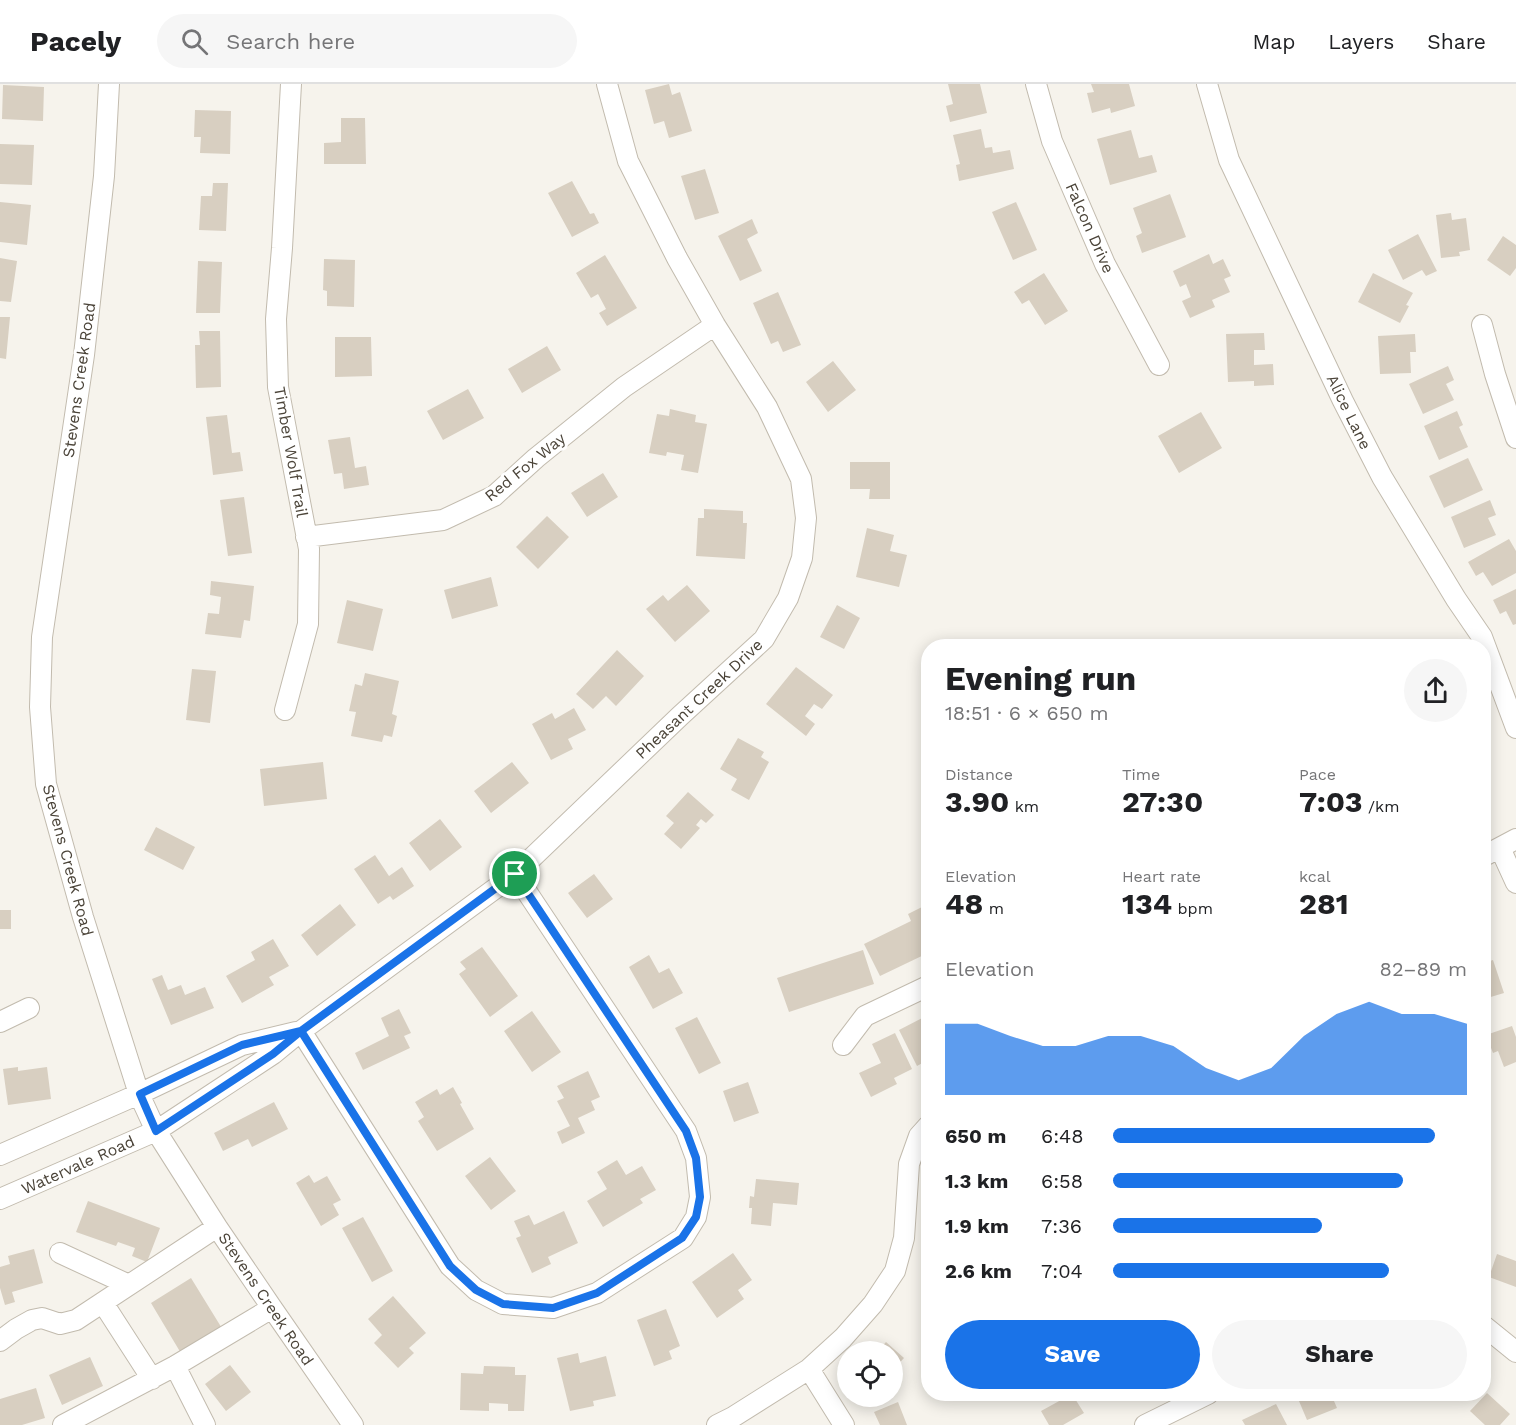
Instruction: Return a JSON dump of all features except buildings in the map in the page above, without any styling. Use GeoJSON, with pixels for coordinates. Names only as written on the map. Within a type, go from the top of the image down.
{"type":"FeatureCollection","features":[{"type":"Feature","properties":{"kind":"street","name":"Stevens Creek Road"},"geometry":{"type":"LineString","coordinates":[[110,84],[104,176],[84,355],[42,637],[40,707],[46,784],[83,917],[140,1094],[156,1131],[217,1227],[353,1425]]}},
{"type":"Feature","properties":{"kind":"street","name":"Timber Wolf Trail"},"geometry":{"type":"LineString","coordinates":[[285,710],[308,624],[309,549],[278,387],[276,319],[291,84]]}},
{"type":"Feature","properties":{"kind":"street","name":"Pheasant Creek Drive"},"geometry":{"type":"LineString","coordinates":[[156,1131],[273,1054],[515,874],[764,639],[788,598],[802,558],[806,518],[801,479],[767,407],[715,325],[677,258],[628,161],[608,84]]}},
{"type":"Feature","properties":{"kind":"street","name":"Falcon Drive"},"geometry":{"type":"LineString","coordinates":[[1036,84],[1052,141],[1105,264],[1159,365]]}},
{"type":"Feature","properties":{"kind":"street","name":"Alice Lane"},"geometry":{"type":"LineString","coordinates":[[1207,84],[1229,160],[1343,401],[1382,477],[1483,639]]}},
{"type":"Feature","properties":{"kind":"street","name":"Red Fox Way"},"geometry":{"type":"LineString","coordinates":[[306,537],[443,520],[494,496],[536,458],[624,387],[715,325]]}},
{"type":"Feature","properties":{"kind":"street"},"geometry":{"type":"LineString","coordinates":[[1482,325],[1516,438]]}},
{"type":"Feature","properties":{"kind":"street","name":"Alice Lane"},"geometry":{"type":"LineString","coordinates":[[1491,661],[1516,728]]}},
{"type":"Feature","properties":{"kind":"street"},"geometry":{"type":"LineString","coordinates":[[1500,848],[1516,883]]}},
{"type":"Feature","properties":{"kind":"street"},"geometry":{"type":"LineString","coordinates":[[301,1031],[450,1266],[476,1290],[503,1304],[553,1308],[597,1293],[682,1238],[696,1217],[700,1197],[696,1158],[686,1131],[515,874]]}},
{"type":"Feature","properties":{"kind":"street"},"geometry":{"type":"LineString","coordinates":[[843,1045],[865,1016],[921,989]]}},
{"type":"Feature","properties":{"kind":"street"},"geometry":{"type":"LineString","coordinates":[[0,1022],[29,1008]]}},
{"type":"Feature","properties":{"kind":"street","name":"Pheasant Creek Drive"},"geometry":{"type":"LineString","coordinates":[[140,1094],[242,1045],[301,1031]]}},
{"type":"Feature","properties":{"kind":"street"},"geometry":{"type":"LineString","coordinates":[[212,1060],[225,1085]]}},
{"type":"Feature","properties":{"kind":"street"},"geometry":{"type":"LineString","coordinates":[[0,1155],[140,1094]]}},
{"type":"Feature","properties":{"kind":"street","name":"Watervale Road"},"geometry":{"type":"LineString","coordinates":[[0,1199],[156,1131]]}},
{"type":"Feature","properties":{"kind":"street"},"geometry":{"type":"LineString","coordinates":[[717,1425],[808,1369],[843,1338],[873,1304],[895,1271],[904,1238],[909,1164],[921,1134]]}},
{"type":"Feature","properties":{"kind":"street"},"geometry":{"type":"LineString","coordinates":[[0,1341],[32,1320],[42,1318],[60,1324],[76,1320],[217,1227]]}},
{"type":"Feature","properties":{"kind":"street"},"geometry":{"type":"LineString","coordinates":[[60,1254],[129,1285]]}},
{"type":"Feature","properties":{"kind":"street"},"geometry":{"type":"LineString","coordinates":[[103,1303],[152,1379]]}},
{"type":"Feature","properties":{"kind":"street"},"geometry":{"type":"LineString","coordinates":[[63,1425],[152,1379],[272,1308]]}},
{"type":"Feature","properties":{"kind":"street"},"geometry":{"type":"LineString","coordinates":[[1491,1332],[1516,1352]]}},
{"type":"Feature","properties":{"kind":"street"},"geometry":{"type":"LineString","coordinates":[[175,1366],[205,1425]]}},
{"type":"Feature","properties":{"kind":"street"},"geometry":{"type":"LineString","coordinates":[[808,1369],[844,1425]]}},
{"type":"Feature","properties":{"kind":"street"},"geometry":{"type":"LineString","coordinates":[[1145,1425],[1194,1401]]}},
{"type":"Feature","properties":{"kind":"route"},"geometry":{"type":"LineString","coordinates":[[515,874],[301,1031],[242,1045],[140,1094],[156,1131],[273,1054],[301,1031],[450,1266],[476,1290],[503,1304],[553,1308],[597,1293],[682,1238],[696,1217],[700,1197],[696,1158],[686,1131],[515,874]]}}]}
